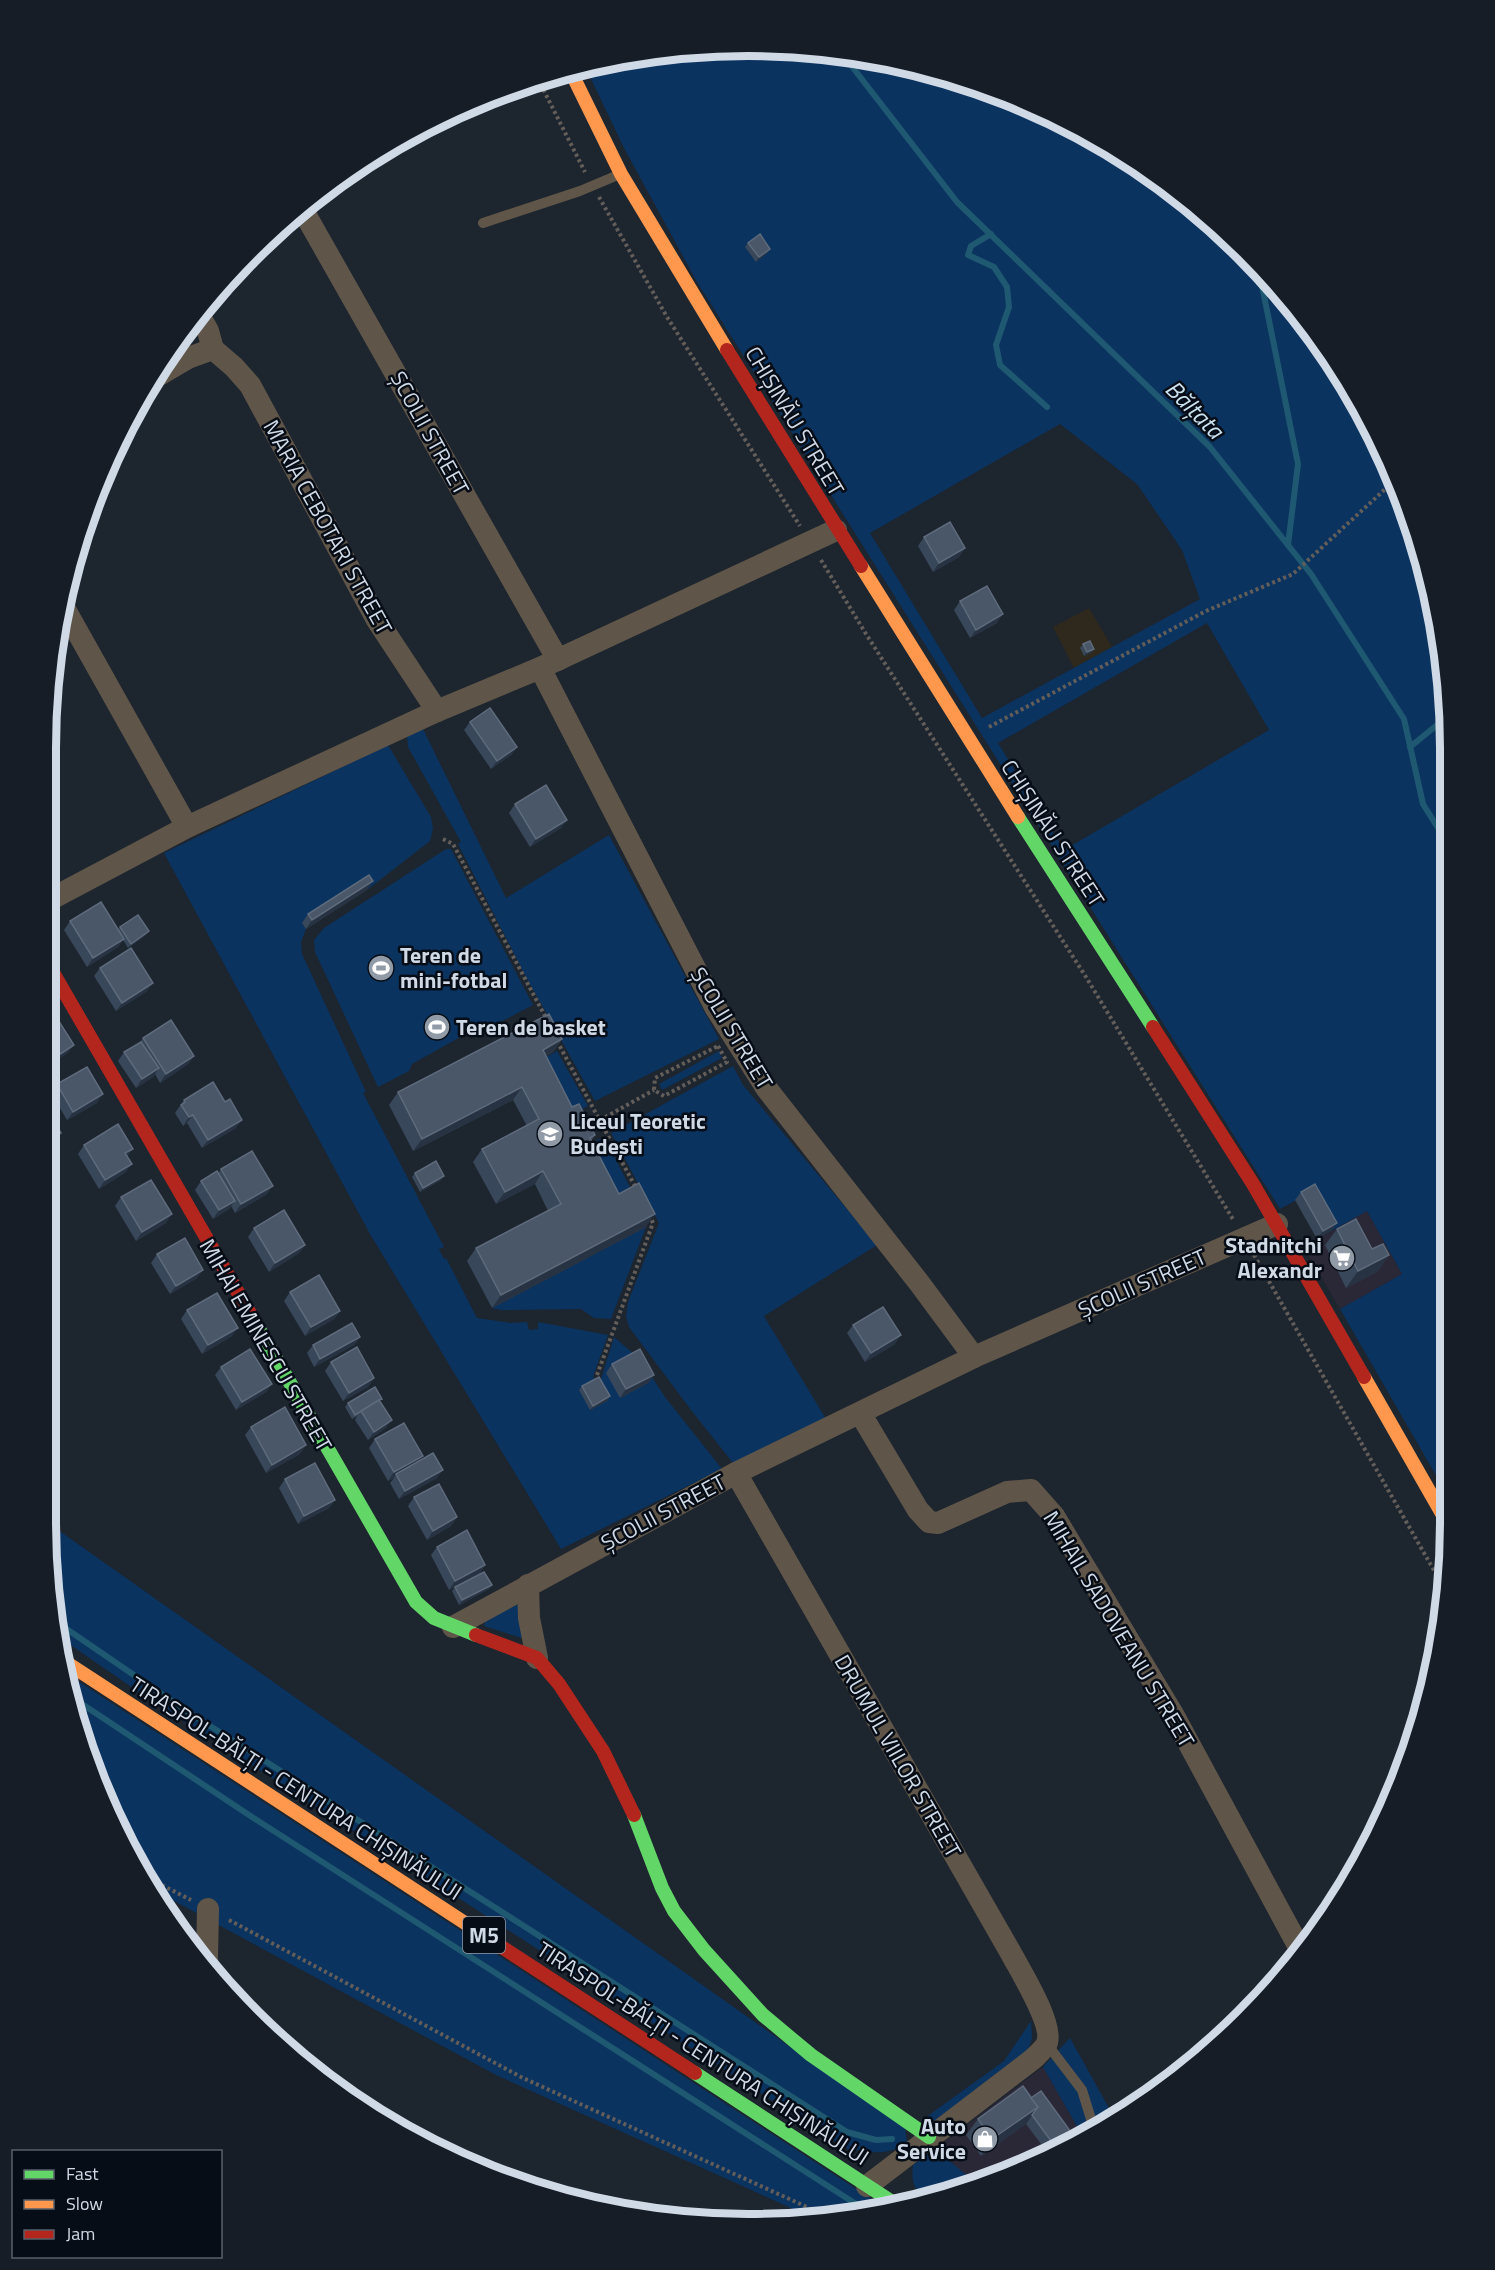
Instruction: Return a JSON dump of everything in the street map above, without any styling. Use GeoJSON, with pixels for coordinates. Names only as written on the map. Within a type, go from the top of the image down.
{"type":"FeatureCollection","features":[{"type":"Feature","properties":{"kind":"main road","name":"CHIȘINĂU STREET"},"geometry":{"type":"LineString","coordinates":[[574,78],[621,174],[836,530],[1277,1224],[1440,1510]]}},
{"type":"Feature","properties":{"kind":"main road","name":"MIHAI EMINESCU STREET"},"geometry":{"type":"LineString","coordinates":[[56,978],[416,1602],[434,1618],[453,1627],[537,1658],[559,1684],[603,1751],[630,1804],[662,1888],[674,1911],[704,1950],[763,2014],[811,2055],[929,2137]]}},
{"type":"Feature","properties":{"kind":"main road","name":"TIRASPOL-BĂLŢI - CENTURA CHIȘINĂULUI"},"geometry":{"type":"LineString","coordinates":[[70,1665],[889,2200]]}},
{"type":"Feature","properties":{"kind":"street","name":"ȘCOLII STREET"},"geometry":{"type":"LineString","coordinates":[[306,215],[549,664],[715,1007],[767,1089],[920,1284],[974,1357]]}},
{"type":"Feature","properties":{"kind":"street","name":"MARIA CEBOTARI STREET"},"geometry":{"type":"LineString","coordinates":[[202,321],[213,348],[250,385],[377,620],[437,711]]}},
{"type":"Feature","properties":{"kind":"street"},"geometry":{"type":"LineString","coordinates":[[168,370],[188,358],[213,348]]}},
{"type":"Feature","properties":{"kind":"street"},"geometry":{"type":"LineString","coordinates":[[56,896],[188,827],[437,711],[549,664],[836,530]]}},
{"type":"Feature","properties":{"kind":"street"},"geometry":{"type":"LineString","coordinates":[[68,616],[188,827]]}},
{"type":"Feature","properties":{"kind":"street","name":"ȘCOLII STREET"},"geometry":{"type":"LineString","coordinates":[[453,1627],[736,1473],[974,1357],[1277,1224]]}},
{"type":"Feature","properties":{"kind":"street","name":"MIHAIL SADOVEANU STREET"},"geometry":{"type":"LineString","coordinates":[[860,1413],[918,1510],[929,1522],[938,1523],[1007,1492],[1030,1490],[1054,1516],[1174,1716],[1297,1944]]}},
{"type":"Feature","properties":{"kind":"street","name":"DRUMUL VIILOR STREET"},"geometry":{"type":"LineString","coordinates":[[736,1473],[1012,1954],[1044,2016],[1048,2030],[1047,2044]]}},
{"type":"Feature","properties":{"kind":"street","name":"MIHAI EMINESCU STREET"},"geometry":{"type":"LineString","coordinates":[[528,1585],[529,1618],[537,1658]]}},
{"type":"Feature","properties":{"kind":"street"},"geometry":{"type":"LineString","coordinates":[[207,1955],[208,1909]]}},
{"type":"Feature","properties":{"kind":"street"},"geometry":{"type":"LineString","coordinates":[[867,2186],[1033,2059],[1047,2044]]}},
{"type":"Feature","properties":{"kind":"lane"},"geometry":{"type":"LineString","coordinates":[[483,223],[621,174]]}},
{"type":"Feature","properties":{"kind":"lane"},"geometry":{"type":"LineString","coordinates":[[1047,2044],[1082,2090],[1092,2123]]}},
{"type":"Feature","properties":{"kind":"path"},"geometry":{"type":"LineString","coordinates":[[542,87],[592,186],[667,317],[811,542],[866,634],[1086,977],[1245,1239],[1437,1576]]}},
{"type":"Feature","properties":{"kind":"path"},"geometry":{"type":"LineString","coordinates":[[968,739],[1206,611],[1293,574],[1388,486]]}},
{"type":"Feature","properties":{"kind":"path"},"geometry":{"type":"LineString","coordinates":[[443,839],[453,844],[547,1022]]}},
{"type":"Feature","properties":{"kind":"path"},"geometry":{"type":"LineString","coordinates":[[553,1032],[641,1198]]}},
{"type":"Feature","properties":{"kind":"path"},"geometry":{"type":"LineString","coordinates":[[654,1090],[655,1078],[718,1046]]}},
{"type":"Feature","properties":{"kind":"path"},"geometry":{"type":"LineString","coordinates":[[654,1090],[664,1096],[727,1062]]}},
{"type":"Feature","properties":{"kind":"path"},"geometry":{"type":"LineString","coordinates":[[600,1120],[654,1090]]}},
{"type":"Feature","properties":{"kind":"path"},"geometry":{"type":"LineString","coordinates":[[597,1375],[653,1223],[646,1208]]}},
{"type":"Feature","properties":{"kind":"path"},"geometry":{"type":"LineString","coordinates":[[157,1883],[523,2078],[814,2211]]}},
{"type":"Feature","properties":{"kind":"shaded area"},"geometry":{"type":"Polygon","coordinates":[[[702,57],[793,57],[838,61],[883,69],[970,92],[1012,108],[1094,148],[1169,198],[1237,258],[1268,291],[1297,326],[1347,402],[1368,441],[1403,525],[1426,612],[1434,657],[1438,702],[1440,748],[1440,1482],[1340,1309],[1402,1274],[1367,1211],[1331,1231],[1309,1193],[1280,1209],[697,282],[624,148],[589,74],[657,61],[702,57]],[[1060,424],[870,533],[982,718],[1200,599],[1182,550],[1137,484],[1060,424]],[[1207,623],[998,743],[1064,850],[1269,730],[1207,623]]]}},
{"type":"Feature","properties":{"kind":"shaded area"},"geometry":{"type":"Polygon","coordinates":[[[1089,608],[1112,647],[1074,668],[1053,627],[1089,608]]]}},
{"type":"Feature","properties":{"kind":"shaded area"},"geometry":{"type":"Polygon","coordinates":[[[422,727],[506,898],[609,835],[719,1039],[595,1101],[524,973],[458,844],[461,842],[408,747],[407,735],[422,727]]]}},
{"type":"Feature","properties":{"kind":"shaded area"},"geometry":{"type":"Polygon","coordinates":[[[388,745],[431,817],[433,829],[430,841],[367,890],[303,923],[306,929],[301,942],[302,954],[366,1092],[363,1093],[444,1247],[439,1249],[444,1259],[446,1258],[477,1318],[511,1323],[527,1322],[529,1330],[538,1329],[538,1322],[608,1335],[593,1377],[598,1380],[601,1379],[614,1337],[641,1360],[665,1397],[722,1469],[561,1549],[370,1234],[164,853],[388,745]]]}},
{"type":"Feature","properties":{"kind":"shaded area"},"geometry":{"type":"Polygon","coordinates":[[[446,849],[451,849],[533,1005],[495,1025],[482,1025],[412,1064],[409,1071],[378,1087],[315,952],[314,940],[324,928],[446,849]]]}},
{"type":"Feature","properties":{"kind":"shaded area"},"geometry":{"type":"Polygon","coordinates":[[[557,1051],[588,1106],[571,1115],[535,1063],[557,1051]]]}},
{"type":"Feature","properties":{"kind":"shaded area"},"geometry":{"type":"Polygon","coordinates":[[[719,1051],[722,1058],[662,1090],[659,1084],[719,1051]]]}},
{"type":"Feature","properties":{"kind":"shaded area"},"geometry":{"type":"Polygon","coordinates":[[[733,1066],[743,1085],[877,1245],[764,1316],[826,1419],[733,1463],[629,1327],[626,1316],[628,1302],[659,1223],[611,1133],[733,1066]]]}},
{"type":"Feature","properties":{"kind":"shaded area"},"geometry":{"type":"Polygon","coordinates":[[[604,1137],[632,1191],[610,1202],[587,1145],[604,1137]]]}},
{"type":"Feature","properties":{"kind":"shaded area"},"geometry":{"type":"Polygon","coordinates":[[[1367,1211],[1402,1274],[1340,1309],[1304,1247],[1367,1211]]]}},
{"type":"Feature","properties":{"kind":"shaded area"},"geometry":{"type":"Polygon","coordinates":[[[646,1227],[611,1319],[594,1318],[581,1309],[501,1310],[492,1308],[646,1227]]]}},
{"type":"Feature","properties":{"kind":"shaded area"},"geometry":{"type":"Polygon","coordinates":[[[56,1529],[905,2128],[907,2142],[886,2152],[848,2149],[146,1697],[66,1642],[57,1568],[56,1529]]]}},
{"type":"Feature","properties":{"kind":"shaded area"},"geometry":{"type":"Polygon","coordinates":[[[516,1600],[528,1640],[484,1626],[486,1618],[516,1600]]]}},
{"type":"Feature","properties":{"kind":"shaded area"},"geometry":{"type":"Polygon","coordinates":[[[74,1678],[877,2202],[801,2212],[496,2075],[165,1896],[127,1829],[108,1787],[92,1745],[74,1678]]]}},
{"type":"Feature","properties":{"kind":"shaded area"},"geometry":{"type":"Polygon","coordinates":[[[1031,2021],[1032,2039],[1027,2052],[934,2124],[925,2118],[1004,2061],[1031,2021]]]}},
{"type":"Feature","properties":{"kind":"shaded area"},"geometry":{"type":"Polygon","coordinates":[[[1070,2038],[1111,2111],[1079,2130],[1043,2067],[1070,2038]]]}},
{"type":"Feature","properties":{"kind":"shaded area"},"geometry":{"type":"Polygon","coordinates":[[[1043,2067],[1079,2130],[1012,2162],[970,2178],[935,2149],[1043,2067]]]}},
{"type":"Feature","properties":{"kind":"shaded area"},"geometry":{"type":"Polygon","coordinates":[[[935,2149],[970,2178],[920,2193],[913,2182],[913,2165],[935,2149]]]}},
{"type":"Feature","properties":{"kind":"building"},"geometry":{"type":"Polygon","coordinates":[[[760,234],[770,249],[759,257],[748,243],[760,234]]]}},
{"type":"Feature","properties":{"kind":"building"},"geometry":{"type":"Polygon","coordinates":[[[950,522],[965,548],[939,563],[924,537],[950,522]]]}},
{"type":"Feature","properties":{"kind":"building"},"geometry":{"type":"Polygon","coordinates":[[[987,586],[1003,614],[976,630],[960,601],[987,586]]]}},
{"type":"Feature","properties":{"kind":"building"},"geometry":{"type":"Polygon","coordinates":[[[1090,641],[1094,649],[1087,652],[1083,644],[1090,641]]]}},
{"type":"Feature","properties":{"kind":"building"},"geometry":{"type":"Polygon","coordinates":[[[490,708],[517,747],[497,761],[470,722],[490,708]]]}},
{"type":"Feature","properties":{"kind":"building"},"geometry":{"type":"Polygon","coordinates":[[[546,785],[567,820],[536,839],[515,804],[546,785]]]}},
{"type":"Feature","properties":{"kind":"building"},"geometry":{"type":"Polygon","coordinates":[[[369,875],[373,881],[312,920],[308,914],[369,875]]]}},
{"type":"Feature","properties":{"kind":"building"},"geometry":{"type":"Polygon","coordinates":[[[101,902],[124,939],[93,958],[70,921],[101,902]]]}},
{"type":"Feature","properties":{"kind":"building"},"geometry":{"type":"Polygon","coordinates":[[[138,915],[149,931],[131,944],[120,927],[138,915]]]}},
{"type":"Feature","properties":{"kind":"building"},"geometry":{"type":"Polygon","coordinates":[[[131,948],[153,983],[122,1003],[100,968],[131,948]]]}},
{"type":"Feature","properties":{"kind":"building"},"geometry":{"type":"Polygon","coordinates":[[[549,1014],[562,1039],[543,1050],[572,1107],[579,1104],[595,1135],[590,1138],[619,1194],[639,1183],[655,1214],[501,1295],[476,1248],[561,1204],[543,1171],[505,1192],[482,1149],[539,1119],[522,1087],[422,1139],[398,1092],[549,1014]]]}},
{"type":"Feature","properties":{"kind":"building"},"geometry":{"type":"Polygon","coordinates":[[[56,1017],[74,1045],[56,1057],[56,1017]]]}},
{"type":"Feature","properties":{"kind":"building"},"geometry":{"type":"Polygon","coordinates":[[[171,1020],[194,1056],[166,1074],[143,1038],[171,1020]]]}},
{"type":"Feature","properties":{"kind":"building"},"geometry":{"type":"Polygon","coordinates":[[[141,1042],[159,1068],[142,1079],[124,1052],[141,1042]]]}},
{"type":"Feature","properties":{"kind":"building"},"geometry":{"type":"Polygon","coordinates":[[[87,1067],[103,1094],[73,1112],[57,1084],[87,1067]]]}},
{"type":"Feature","properties":{"kind":"building"},"geometry":{"type":"Polygon","coordinates":[[[213,1082],[225,1102],[230,1099],[242,1120],[208,1140],[193,1115],[189,1117],[181,1105],[185,1102],[184,1100],[213,1082]]]}},
{"type":"Feature","properties":{"kind":"building"},"geometry":{"type":"Polygon","coordinates":[[[118,1124],[133,1149],[125,1153],[132,1164],[105,1180],[84,1145],[118,1124]]]}},
{"type":"Feature","properties":{"kind":"building"},"geometry":{"type":"Polygon","coordinates":[[[56,1125],[61,1133],[56,1136],[56,1125]]]}},
{"type":"Feature","properties":{"kind":"building"},"geometry":{"type":"Polygon","coordinates":[[[252,1151],[273,1186],[241,1204],[221,1169],[252,1151]]]}},
{"type":"Feature","properties":{"kind":"building"},"geometry":{"type":"Polygon","coordinates":[[[436,1161],[444,1176],[423,1188],[415,1173],[436,1161]]]}},
{"type":"Feature","properties":{"kind":"building"},"geometry":{"type":"Polygon","coordinates":[[[217,1171],[235,1201],[219,1210],[201,1181],[217,1171]]]}},
{"type":"Feature","properties":{"kind":"building"},"geometry":{"type":"Polygon","coordinates":[[[151,1180],[172,1214],[142,1232],[121,1197],[151,1180]]]}},
{"type":"Feature","properties":{"kind":"building"},"geometry":{"type":"Polygon","coordinates":[[[1315,1184],[1337,1223],[1323,1231],[1301,1192],[1315,1184]]]}},
{"type":"Feature","properties":{"kind":"building"},"geometry":{"type":"Polygon","coordinates":[[[284,1210],[305,1245],[275,1263],[254,1228],[284,1210]]]}},
{"type":"Feature","properties":{"kind":"building"},"geometry":{"type":"Polygon","coordinates":[[[1356,1219],[1372,1249],[1383,1244],[1389,1255],[1358,1271],[1337,1229],[1356,1219]]]}},
{"type":"Feature","properties":{"kind":"building"},"geometry":{"type":"Polygon","coordinates":[[[185,1238],[203,1270],[176,1286],[157,1254],[185,1238]]]}},
{"type":"Feature","properties":{"kind":"building"},"geometry":{"type":"Polygon","coordinates":[[[319,1275],[340,1311],[311,1327],[290,1292],[319,1275]]]}},
{"type":"Feature","properties":{"kind":"building"},"geometry":{"type":"Polygon","coordinates":[[[217,1293],[238,1328],[208,1345],[187,1310],[217,1293]]]}},
{"type":"Feature","properties":{"kind":"building"},"geometry":{"type":"Polygon","coordinates":[[[883,1307],[901,1335],[871,1353],[853,1325],[883,1307]]]}},
{"type":"Feature","properties":{"kind":"building"},"geometry":{"type":"Polygon","coordinates":[[[352,1323],[360,1337],[320,1359],[313,1345],[352,1323]]]}},
{"type":"Feature","properties":{"kind":"building"},"geometry":{"type":"Polygon","coordinates":[[[357,1347],[374,1378],[349,1393],[331,1362],[357,1347]]]}},
{"type":"Feature","properties":{"kind":"building"},"geometry":{"type":"Polygon","coordinates":[[[250,1349],[272,1384],[242,1402],[221,1367],[250,1349]]]}},
{"type":"Feature","properties":{"kind":"building"},"geometry":{"type":"Polygon","coordinates":[[[640,1349],[654,1375],[626,1389],[612,1364],[640,1349]]]}},
{"type":"Feature","properties":{"kind":"building"},"geometry":{"type":"Polygon","coordinates":[[[599,1377],[610,1396],[593,1406],[582,1386],[599,1377]]]}},
{"type":"Feature","properties":{"kind":"building"},"geometry":{"type":"Polygon","coordinates":[[[375,1387],[382,1399],[355,1415],[348,1403],[375,1387]]]}},
{"type":"Feature","properties":{"kind":"building"},"geometry":{"type":"Polygon","coordinates":[[[379,1400],[392,1420],[374,1432],[361,1411],[379,1400]]]}},
{"type":"Feature","properties":{"kind":"building"},"geometry":{"type":"Polygon","coordinates":[[[285,1407],[306,1445],[272,1465],[251,1427],[285,1407]]]}},
{"type":"Feature","properties":{"kind":"building"},"geometry":{"type":"Polygon","coordinates":[[[404,1423],[423,1456],[394,1472],[375,1439],[404,1423]]]}},
{"type":"Feature","properties":{"kind":"building"},"geometry":{"type":"Polygon","coordinates":[[[433,1453],[443,1470],[405,1491],[396,1474],[433,1453]]]}},
{"type":"Feature","properties":{"kind":"building"},"geometry":{"type":"Polygon","coordinates":[[[315,1463],[335,1500],[304,1516],[285,1479],[315,1463]]]}},
{"type":"Feature","properties":{"kind":"building"},"geometry":{"type":"Polygon","coordinates":[[[439,1484],[457,1517],[433,1531],[414,1497],[439,1484]]]}},
{"type":"Feature","properties":{"kind":"building"},"geometry":{"type":"Polygon","coordinates":[[[467,1530],[485,1565],[455,1581],[437,1547],[467,1530]]]}},
{"type":"Feature","properties":{"kind":"building"},"geometry":{"type":"Polygon","coordinates":[[[484,1572],[492,1585],[462,1600],[455,1587],[484,1572]]]}},
{"type":"Feature","properties":{"kind":"building"},"geometry":{"type":"Polygon","coordinates":[[[1023,2086],[1038,2107],[992,2139],[978,2119],[1023,2086]]]}},
{"type":"Feature","properties":{"kind":"building"},"geometry":{"type":"Polygon","coordinates":[[[1041,2091],[1071,2132],[1053,2143],[1032,2115],[1038,2107],[1031,2098],[1041,2091]]]}},
{"type":"Feature","properties":{"kind":"waterway","name":"Bălţata"},"geometry":{"type":"LineString","coordinates":[[849,63],[957,202],[1210,447],[1311,574],[1404,719],[1423,804],[1440,831]]}},
{"type":"Feature","properties":{"kind":"waterway"},"geometry":{"type":"LineString","coordinates":[[991,234],[971,246],[968,255],[994,267],[1007,287],[1009,307],[996,345],[1000,365],[1047,407]]}},
{"type":"Feature","properties":{"kind":"waterway"},"geometry":{"type":"LineString","coordinates":[[1262,284],[1298,464],[1288,545]]}},
{"type":"Feature","properties":{"kind":"waterway"},"geometry":{"type":"LineString","coordinates":[[1410,747],[1439,723]]}},
{"type":"Feature","properties":{"kind":"waterway"},"geometry":{"type":"LineString","coordinates":[[63,1627],[185,1710],[847,2132],[876,2140],[892,2139]]}},
{"type":"Feature","properties":{"kind":"waterway"},"geometry":{"type":"LineString","coordinates":[[79,1702],[249,1815],[858,2205]]}},
{"type":"Feature","properties":{"kind":"traffic: fast"},"geometry":{"type":"LineString","coordinates":[[1018,817],[1153,1027]]}},
{"type":"Feature","properties":{"kind":"traffic: fast"},"geometry":{"type":"LineString","coordinates":[[255,1322],[416,1602],[434,1618],[476,1635]]}},
{"type":"Feature","properties":{"kind":"traffic: fast"},"geometry":{"type":"LineString","coordinates":[[634,1815],[662,1888],[674,1911],[704,1950],[763,2015],[811,2055],[929,2137]]}},
{"type":"Feature","properties":{"kind":"traffic: fast"},"geometry":{"type":"LineString","coordinates":[[695,2073],[889,2200]]}},
{"type":"Feature","properties":{"kind":"traffic: slow"},"geometry":{"type":"LineString","coordinates":[[574,78],[621,174],[727,350]]}},
{"type":"Feature","properties":{"kind":"traffic: slow"},"geometry":{"type":"LineString","coordinates":[[861,566],[1018,817]]}},
{"type":"Feature","properties":{"kind":"traffic: slow"},"geometry":{"type":"LineString","coordinates":[[1364,1377],[1440,1510]]}},
{"type":"Feature","properties":{"kind":"traffic: slow"},"geometry":{"type":"LineString","coordinates":[[71,1665],[488,1938]]}},
{"type":"Feature","properties":{"kind":"traffic: jam"},"geometry":{"type":"LineString","coordinates":[[727,350],[861,566]]}},
{"type":"Feature","properties":{"kind":"traffic: jam"},"geometry":{"type":"LineString","coordinates":[[56,978],[255,1322]]}},
{"type":"Feature","properties":{"kind":"traffic: jam"},"geometry":{"type":"LineString","coordinates":[[1153,1027],[1253,1184],[1364,1377]]}},
{"type":"Feature","properties":{"kind":"traffic: jam"},"geometry":{"type":"LineString","coordinates":[[476,1635],[537,1658],[559,1684],[603,1751],[634,1815]]}},
{"type":"Feature","properties":{"kind":"traffic: jam"},"geometry":{"type":"LineString","coordinates":[[488,1938],[695,2073]]}},
{"type":"Feature","properties":{"kind":"place","name":"Teren de mini-fotbal"},"geometry":{"type":"Point","coordinates":[381,968]}},
{"type":"Feature","properties":{"kind":"place","name":"Teren de basket"},"geometry":{"type":"Point","coordinates":[437,1027]}},
{"type":"Feature","properties":{"kind":"place","name":"Liceul Teoretic Budești"},"geometry":{"type":"Point","coordinates":[550,1134]}},
{"type":"Feature","properties":{"kind":"place","name":"Stadnitchi Alexandr"},"geometry":{"type":"Point","coordinates":[1342,1258]}},
{"type":"Feature","properties":{"kind":"place","name":"Auto Service"},"geometry":{"type":"Point","coordinates":[985,2139]}}]}
